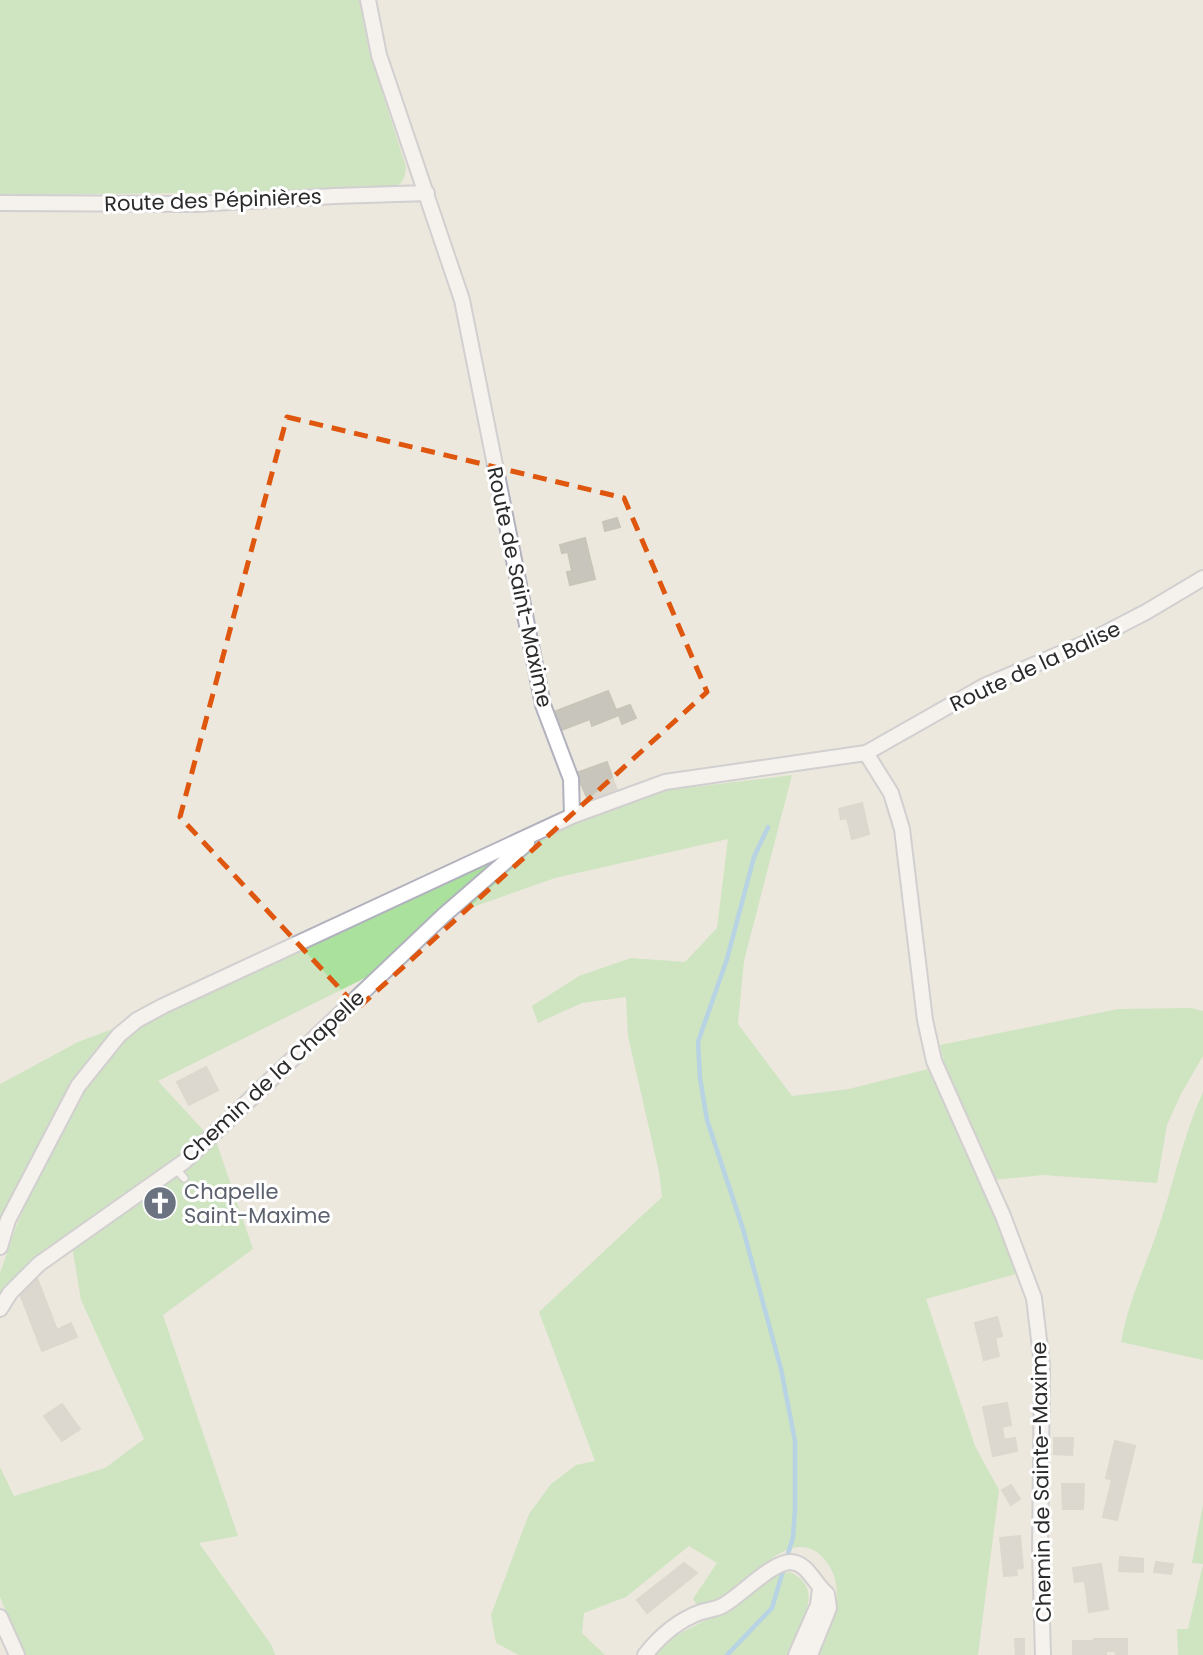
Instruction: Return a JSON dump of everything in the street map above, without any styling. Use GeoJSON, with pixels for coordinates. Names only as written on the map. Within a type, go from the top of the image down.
{"type":"FeatureCollection","features":[{"type":"Feature","properties":{"kind":"street","name":"Route de Saint-Maxime"},"geometry":{"type":"LineString","coordinates":[[368,0],[379,55],[462,300],[543,705],[571,779],[572,816]]}},
{"type":"Feature","properties":{"kind":"street","name":"Route des Pépinières"},"geometry":{"type":"LineString","coordinates":[[0,203],[197,204],[427,193]]}},
{"type":"Feature","properties":{"kind":"street","name":"Route de la Balise"},"geometry":{"type":"LineString","coordinates":[[866,752],[985,686],[1101,635],[1163,603],[1203,578]]}},
{"type":"Feature","properties":{"kind":"street"},"geometry":{"type":"LineString","coordinates":[[0,1247],[8,1220],[78,1086],[119,1035],[137,1020],[572,816],[665,782],[866,752]]}},
{"type":"Feature","properties":{"kind":"street","name":"Chemin de Sainte-Maxime"},"geometry":{"type":"LineString","coordinates":[[866,752],[891,793],[902,829],[925,1020],[934,1061],[1003,1216],[1034,1298],[1042,1365],[1043,1655]]}},
{"type":"Feature","properties":{"kind":"street","name":"Chemin de la Chapelle"},"geometry":{"type":"LineString","coordinates":[[0,1309],[10,1293],[39,1264],[180,1173],[444,915],[539,833]]}},
{"type":"Feature","properties":{"kind":"street"},"geometry":{"type":"LineString","coordinates":[[645,1655],[659,1639],[681,1623],[699,1613],[722,1606],[783,1565],[800,1565],[806,1569],[820,1590],[827,1594],[829,1608],[810,1655]]}},
{"type":"Feature","properties":{"kind":"street"},"geometry":{"type":"LineString","coordinates":[[796,1655],[818,1605],[820,1590]]}},
{"type":"Feature","properties":{"kind":"street"},"geometry":{"type":"LineString","coordinates":[[0,1617],[17,1655]]}},
{"type":"Feature","properties":{"kind":"highlighted area"},"geometry":{"type":"Polygon","coordinates":[[[287,417],[624,498],[707,692],[358,1008],[180,817],[287,417]]]}},
{"type":"Feature","properties":{"kind":"green space"},"geometry":{"type":"Polygon","coordinates":[[[0,0],[359,0],[369,51],[406,167],[404,179],[395,187],[289,192],[0,195],[0,0]]]}},
{"type":"Feature","properties":{"kind":"green space"},"geometry":{"type":"Polygon","coordinates":[[[792,775],[744,961],[738,1024],[792,1096],[849,1089],[928,1069],[1020,1273],[926,1299],[975,1446],[999,1490],[978,1655],[817,1655],[837,1595],[832,1572],[825,1560],[814,1550],[802,1547],[777,1555],[732,1590],[698,1607],[693,1599],[717,1563],[689,1546],[626,1597],[584,1613],[582,1633],[605,1655],[519,1655],[496,1643],[491,1615],[529,1514],[551,1484],[576,1465],[595,1461],[539,1312],[662,1197],[659,1172],[628,1036],[626,997],[582,1003],[538,1023],[532,1006],[579,976],[631,958],[685,962],[717,928],[728,839],[555,878],[470,908],[470,900],[534,845],[565,827],[660,791],[792,775]]]}},
{"type":"Feature","properties":{"kind":"green space"},"geometry":{"type":"Polygon","coordinates":[[[513,849],[369,976],[158,1081],[205,1132],[170,1166],[63,1238],[0,1294],[0,1273],[30,1193],[88,1079],[119,1041],[168,1009],[513,849]]]}},
{"type":"Feature","properties":{"kind":"green space"},"geometry":{"type":"Polygon","coordinates":[[[1191,1008],[1203,1011],[1203,1056],[1167,1125],[1157,1183],[1043,1175],[993,1180],[945,1067],[940,1045],[1118,1009],[1191,1008]]]}},
{"type":"Feature","properties":{"kind":"green space"},"geometry":{"type":"Polygon","coordinates":[[[115,1028],[71,1088],[0,1230],[0,1084],[78,1042],[115,1028]]]}},
{"type":"Feature","properties":{"kind":"green space"},"geometry":{"type":"Polygon","coordinates":[[[1203,1092],[1203,1360],[1121,1342],[1189,1127],[1203,1092]]]}},
{"type":"Feature","properties":{"kind":"green space"},"geometry":{"type":"Polygon","coordinates":[[[216,1141],[253,1249],[163,1315],[238,1536],[199,1543],[272,1646],[275,1655],[24,1655],[0,1597],[0,1467],[14,1496],[105,1468],[144,1439],[81,1300],[72,1246],[216,1141]]]}},
{"type":"Feature","properties":{"kind":"green space"},"geometry":{"type":"Polygon","coordinates":[[[1203,1504],[1203,1564],[1192,1563],[1203,1504]]]}},
{"type":"Feature","properties":{"kind":"green space"},"geometry":{"type":"Polygon","coordinates":[[[1203,1564],[1203,1655],[1178,1655],[1177,1629],[1188,1629],[1203,1564]]]}},
{"type":"Feature","properties":{"kind":"green space"},"geometry":{"type":"Polygon","coordinates":[[[790,1572],[807,1588],[809,1599],[788,1655],[650,1655],[672,1638],[744,1599],[771,1579],[790,1572]]]}},
{"type":"Feature","properties":{"kind":"building"},"geometry":{"type":"Polygon","coordinates":[[[617,518],[620,527],[605,531],[603,522],[617,518]]]}},
{"type":"Feature","properties":{"kind":"building"},"geometry":{"type":"Polygon","coordinates":[[[585,538],[595,579],[570,585],[567,572],[572,571],[568,552],[562,553],[560,545],[585,538]]]}},
{"type":"Feature","properties":{"kind":"building"},"geometry":{"type":"Polygon","coordinates":[[[608,691],[616,710],[630,705],[636,718],[622,724],[619,715],[592,726],[590,719],[559,731],[551,713],[608,691]]]}},
{"type":"Feature","properties":{"kind":"building"},"geometry":{"type":"Polygon","coordinates":[[[607,762],[617,791],[590,804],[576,773],[607,762]]]}},
{"type":"Feature","properties":{"kind":"building"},"geometry":{"type":"Polygon","coordinates":[[[862,803],[869,834],[852,839],[847,818],[841,819],[839,809],[862,803]]]}},
{"type":"Feature","properties":{"kind":"building"},"geometry":{"type":"Polygon","coordinates":[[[206,1067],[218,1090],[189,1105],[177,1082],[206,1067]]]}},
{"type":"Feature","properties":{"kind":"building","name":"Chapelle Saint-Maxime"},"geometry":{"type":"Polygon","coordinates":[[[164,1191],[171,1194],[173,1203],[157,1215],[147,1203],[164,1191]]]}},
{"type":"Feature","properties":{"kind":"building"},"geometry":{"type":"Polygon","coordinates":[[[37,1278],[57,1330],[71,1323],[77,1337],[42,1351],[19,1291],[26,1288],[25,1282],[37,1278]]]}},
{"type":"Feature","properties":{"kind":"building"},"geometry":{"type":"Polygon","coordinates":[[[997,1317],[1002,1336],[995,1338],[999,1356],[984,1360],[975,1323],[997,1317]]]}},
{"type":"Feature","properties":{"kind":"building"},"geometry":{"type":"Polygon","coordinates":[[[1007,1403],[1011,1425],[1002,1427],[1004,1440],[1015,1438],[1017,1451],[993,1456],[983,1407],[1007,1403]]]}},
{"type":"Feature","properties":{"kind":"building"},"geometry":{"type":"Polygon","coordinates":[[[62,1404],[80,1429],[62,1441],[44,1416],[62,1404]]]}},
{"type":"Feature","properties":{"kind":"building"},"geometry":{"type":"Polygon","coordinates":[[[1054,1438],[1073,1438],[1072,1455],[1054,1454],[1054,1438]]]}},
{"type":"Feature","properties":{"kind":"building"},"geometry":{"type":"Polygon","coordinates":[[[1115,1441],[1135,1446],[1126,1483],[1106,1478],[1115,1441]]]}},
{"type":"Feature","properties":{"kind":"building"},"geometry":{"type":"Polygon","coordinates":[[[1112,1480],[1126,1483],[1117,1520],[1103,1517],[1112,1480]]]}},
{"type":"Feature","properties":{"kind":"building"},"geometry":{"type":"Polygon","coordinates":[[[1062,1484],[1084,1484],[1083,1509],[1063,1509],[1062,1484]]]}},
{"type":"Feature","properties":{"kind":"building"},"geometry":{"type":"Polygon","coordinates":[[[1011,1485],[1020,1499],[1011,1505],[1002,1490],[1011,1485]]]}},
{"type":"Feature","properties":{"kind":"building"},"geometry":{"type":"Polygon","coordinates":[[[1020,1536],[1023,1568],[1016,1569],[1017,1575],[1004,1576],[1000,1538],[1020,1536]]]}},
{"type":"Feature","properties":{"kind":"building"},"geometry":{"type":"Polygon","coordinates":[[[1120,1557],[1143,1559],[1143,1572],[1119,1571],[1120,1557]]]}},
{"type":"Feature","properties":{"kind":"building"},"geometry":{"type":"Polygon","coordinates":[[[1156,1562],[1173,1564],[1171,1574],[1154,1572],[1156,1562]]]}},
{"type":"Feature","properties":{"kind":"building"},"geometry":{"type":"Polygon","coordinates":[[[684,1563],[697,1573],[647,1613],[637,1600],[684,1563]]]}},
{"type":"Feature","properties":{"kind":"building"},"geometry":{"type":"Polygon","coordinates":[[[1101,1564],[1108,1609],[1089,1612],[1085,1581],[1075,1582],[1073,1568],[1101,1564]]]}},
{"type":"Feature","properties":{"kind":"building"},"geometry":{"type":"Polygon","coordinates":[[[1015,1639],[1024,1639],[1024,1655],[1016,1655],[1015,1639]]]}},
{"type":"Feature","properties":{"kind":"building"},"geometry":{"type":"Polygon","coordinates":[[[1127,1639],[1127,1655],[1106,1651],[1106,1655],[1073,1655],[1073,1641],[1127,1639]]]}},
{"type":"Feature","properties":{"kind":"waterway"},"geometry":{"type":"LineString","coordinates":[[727,1655],[772,1608],[793,1537],[795,1509],[795,1441],[781,1369],[743,1229],[707,1120],[700,1078],[698,1042],[727,959],[754,857],[768,827]]}},
{"type":"Feature","properties":{"kind":"place","name":"Chapelle Saint-Maxime"},"geometry":{"type":"Point","coordinates":[160,1203]}}]}
